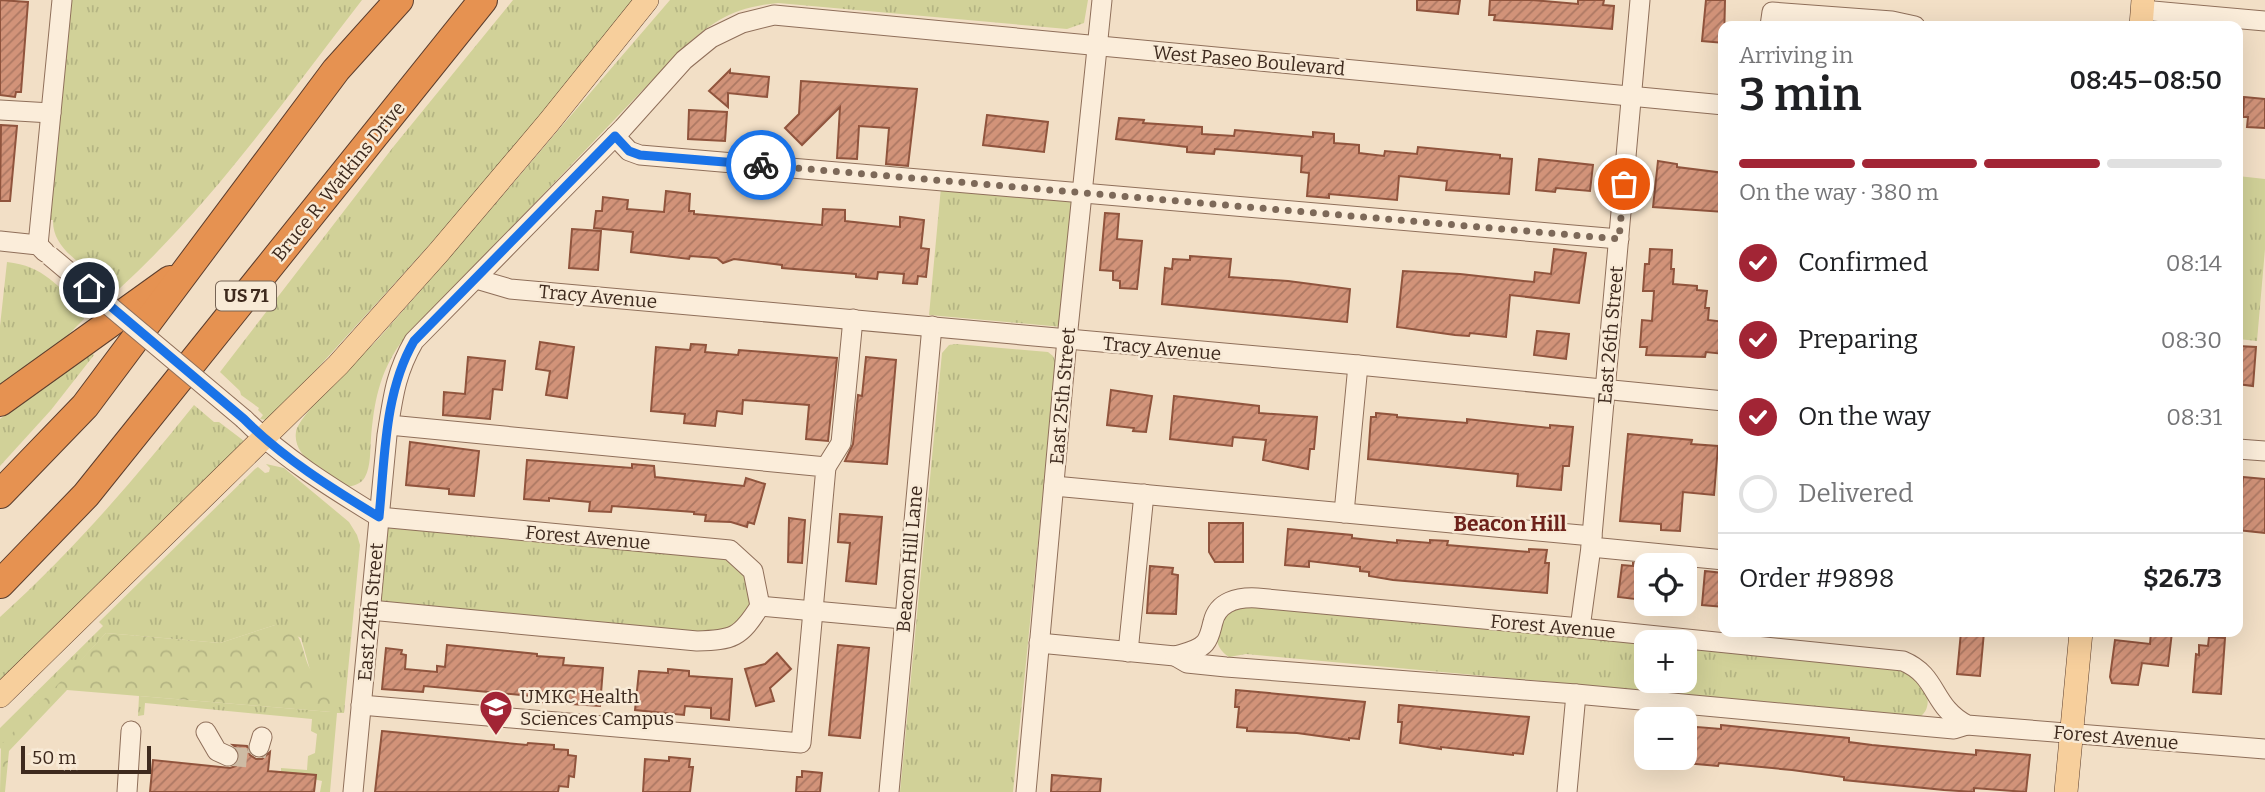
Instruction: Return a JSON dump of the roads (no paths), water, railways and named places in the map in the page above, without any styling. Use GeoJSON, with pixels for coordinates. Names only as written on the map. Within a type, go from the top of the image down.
{"type":"FeatureCollection","features":[{"type":"Feature","properties":{"kind":"highway"},"geometry":{"type":"LineString","coordinates":[[0,494],[85,406],[336,71],[399,0]]}},
{"type":"Feature","properties":{"kind":"highway","name":"Bruce R. Watkins Drive"},"geometry":{"type":"LineString","coordinates":[[0,584],[86,495],[483,0]]}},
{"type":"Feature","properties":{"kind":"highway"},"geometry":{"type":"LineString","coordinates":[[0,402],[192,264]]}},
{"type":"Feature","properties":{"kind":"main road"},"geometry":{"type":"LineString","coordinates":[[0,695],[338,365],[433,259],[549,122],[647,0]]}},
{"type":"Feature","properties":{"kind":"main road"},"geometry":{"type":"LineString","coordinates":[[2066,792],[2081,637]]}},
{"type":"Feature","properties":{"kind":"street"},"geometry":{"type":"LineString","coordinates":[[44,250],[51,113],[62,0]]}},
{"type":"Feature","properties":{"kind":"street","name":"East 25th Street"},"geometry":{"type":"LineString","coordinates":[[1026,792],[1067,339],[1102,0]]}},
{"type":"Feature","properties":{"kind":"street","name":"East 26th Street"},"geometry":{"type":"LineString","coordinates":[[1580,628],[1606,390],[1640,0]]}},
{"type":"Feature","properties":{"kind":"street"},"geometry":{"type":"LineString","coordinates":[[2142,12],[2265,21]]}},
{"type":"Feature","properties":{"kind":"street","name":"West Paseo Boulevard"},"geometry":{"type":"LineString","coordinates":[[774,15],[1718,104]]}},
{"type":"Feature","properties":{"kind":"street","name":"East 24th Street"},"geometry":{"type":"LineString","coordinates":[[353,792],[389,425],[396,379],[402,361],[414,341],[615,136],[684,60],[711,38],[742,23],[774,15]]}},
{"type":"Feature","properties":{"kind":"street"},"geometry":{"type":"LineString","coordinates":[[1771,19],[1892,21]]}},
{"type":"Feature","properties":{"kind":"street"},"geometry":{"type":"LineString","coordinates":[[0,110],[51,113]]}},
{"type":"Feature","properties":{"kind":"street"},"geometry":{"type":"LineString","coordinates":[[615,136],[629,151],[640,155],[1619,239]]}},
{"type":"Feature","properties":{"kind":"street"},"geometry":{"type":"LineString","coordinates":[[0,241],[44,250],[244,419],[264,439],[331,488],[379,517]]}},
{"type":"Feature","properties":{"kind":"street","name":"Tracy Avenue"},"geometry":{"type":"LineString","coordinates":[[476,279],[510,289],[1359,365],[1718,400]]}},
{"type":"Feature","properties":{"kind":"street"},"geometry":{"type":"LineString","coordinates":[[361,705],[801,743],[826,467],[841,443],[853,319]]}},
{"type":"Feature","properties":{"kind":"street","name":"Beacon Hill Lane"},"geometry":{"type":"LineString","coordinates":[[889,792],[932,326]]}},
{"type":"Feature","properties":{"kind":"street"},"geometry":{"type":"LineString","coordinates":[[1344,513],[1359,365]]}},
{"type":"Feature","properties":{"kind":"street"},"geometry":{"type":"LineString","coordinates":[[389,425],[826,467]]}},
{"type":"Feature","properties":{"kind":"street"},"geometry":{"type":"LineString","coordinates":[[2243,449],[2265,451]]}},
{"type":"Feature","properties":{"kind":"street"},"geometry":{"type":"LineString","coordinates":[[1054,486],[1344,513],[1591,541],[1718,559]]}},
{"type":"Feature","properties":{"kind":"street"},"geometry":{"type":"LineString","coordinates":[[1128,652],[1144,494]]}},
{"type":"Feature","properties":{"kind":"street","name":"Forest Avenue"},"geometry":{"type":"LineString","coordinates":[[379,517],[730,551],[753,571],[760,606]]}},
{"type":"Feature","properties":{"kind":"street","name":"Forest Avenue"},"geometry":{"type":"LineString","coordinates":[[1039,643],[1175,656],[1195,650],[1205,643],[1217,610],[1231,600],[1244,598],[1580,628],[1903,661],[1924,674],[1938,699],[1954,718],[1967,725]]}},
{"type":"Feature","properties":{"kind":"street"},"geometry":{"type":"LineString","coordinates":[[370,610],[697,641],[726,640],[746,627],[760,606],[904,619]]}},
{"type":"Feature","properties":{"kind":"street"},"geometry":{"type":"LineString","coordinates":[[1211,631],[1212,649],[1226,667]]}},
{"type":"Feature","properties":{"kind":"street","name":"Forest Avenue"},"geometry":{"type":"LineString","coordinates":[[1175,656],[1186,663],[1226,667],[1576,694],[1954,729],[1967,725],[2265,749]]}},
{"type":"Feature","properties":{"kind":"street"},"geometry":{"type":"LineString","coordinates":[[1566,792],[1576,694]]}},
{"type":"Feature","properties":{"kind":"street"},"geometry":{"type":"LineString","coordinates":[[1922,726],[1931,722],[1938,699]]}},
{"type":"Feature","properties":{"kind":"street"},"geometry":{"type":"LineString","coordinates":[[127,792],[131,731]]}},
{"type":"Feature","properties":{"kind":"street"},"geometry":{"type":"LineString","coordinates":[[206,732],[217,751],[228,755]]}},
{"type":"Feature","properties":{"kind":"tunnel"},"geometry":{"type":"LineString","coordinates":[[228,756],[256,756],[259,747]]}},
{"type":"Feature","properties":{"kind":"place","name":"UMKC Health Sciences Campus"},"geometry":{"type":"Point","coordinates":[496,737]}},
{"type":"Feature","properties":{"kind":"district","name":"Beacon Hill"},"geometry":{"type":"Point","coordinates":[1510,524]}}]}
